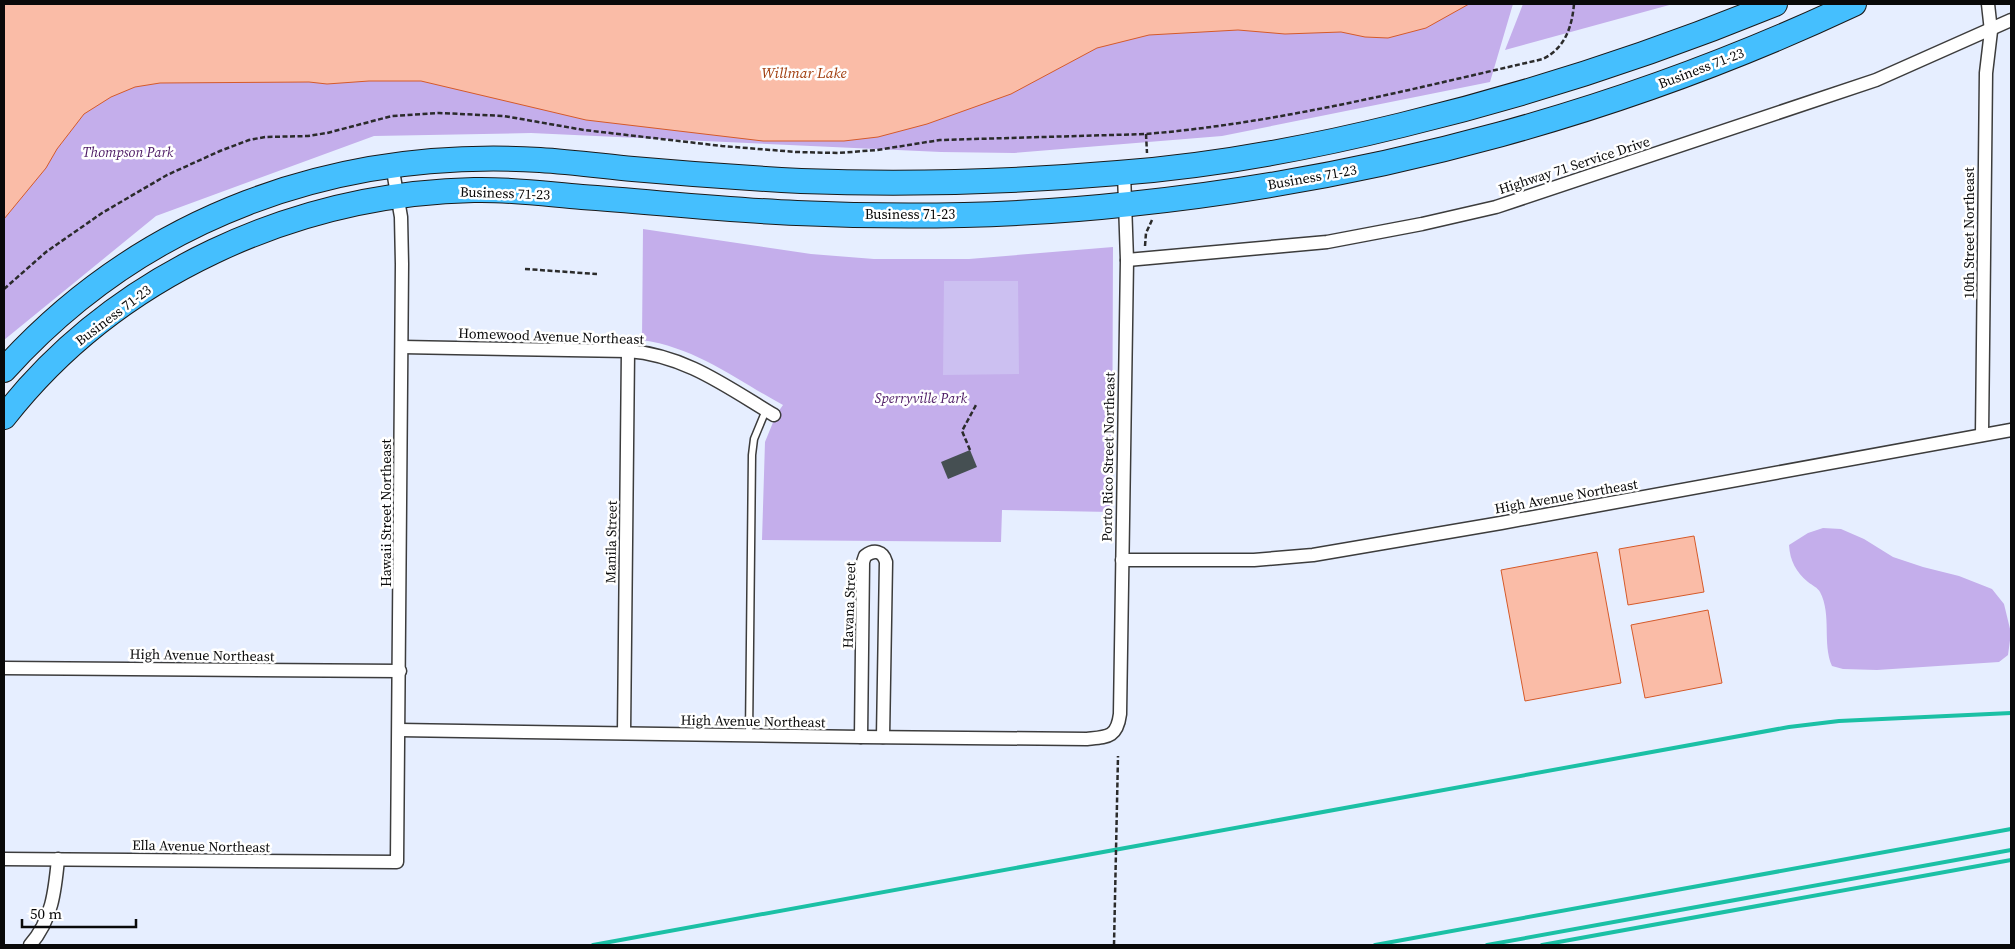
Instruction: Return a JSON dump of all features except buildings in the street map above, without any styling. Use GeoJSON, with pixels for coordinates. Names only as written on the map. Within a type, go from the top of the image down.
{"type":"FeatureCollection","features":[{"type":"Feature","properties":{"kind":"highway"},"geometry":{"type":"LineString","coordinates":[[4,370],[63,312],[103,281],[153,247],[216,215],[282,190],[338,174],[392,165],[472,160],[540,160],[688,174],[900,184],[990,182],[1124,173],[1258,156],[1318,145],[1488,104],[1598,70],[1688,39],[1774,4]]}},
{"type":"Feature","properties":{"kind":"highway","name":"Business 71-23"},"geometry":{"type":"LineString","coordinates":[[4,417],[45,371],[91,329],[117,308],[175,271],[235,241],[299,218],[349,204],[437,192],[507,191],[797,213],[902,215],[994,213],[1126,205],[1208,195],[1377,165],[1496,136],[1609,102],[1707,67],[1807,26],[1854,4]]}},
{"type":"Feature","properties":{"kind":"street","name":"10th Street Northeast"},"geometry":{"type":"LineString","coordinates":[[1982,435],[1986,73],[1991,31],[1988,4]]}},
{"type":"Feature","properties":{"kind":"street","name":"Highway 71 Service Drive"},"geometry":{"type":"LineString","coordinates":[[1127,260],[1327,242],[1422,224],[1496,207],[1876,80],[1991,31],[2011,20]]}},
{"type":"Feature","properties":{"kind":"street","name":"Hawaii Street Northeast"},"geometry":{"type":"LineString","coordinates":[[392,165],[398,197],[402,240],[398,862]]}},
{"type":"Feature","properties":{"kind":"street","name":"Porto Rico Street Northeast"},"geometry":{"type":"LineString","coordinates":[[1107,737],[1118,726],[1120,714],[1127,260],[1124,173]]}},
{"type":"Feature","properties":{"kind":"street","name":"Homewood Avenue Northeast"},"geometry":{"type":"LineString","coordinates":[[402,347],[628,351],[656,354],[703,372],[770,413]]}},
{"type":"Feature","properties":{"kind":"street","name":"Manila Street"},"geometry":{"type":"LineString","coordinates":[[624,733],[628,351]]}},
{"type":"Feature","properties":{"kind":"street","name":"High Avenue Northeast"},"geometry":{"type":"LineString","coordinates":[[1122,560],[1254,560],[1313,555],[1501,523],[2011,430]]}},
{"type":"Feature","properties":{"kind":"street","name":"Havana Street"},"geometry":{"type":"LineString","coordinates":[[861,737],[864,562],[865,556],[875,551],[881,552],[886,562],[883,737]]}},
{"type":"Feature","properties":{"kind":"street","name":"High Avenue Northeast"},"geometry":{"type":"LineString","coordinates":[[4,668],[400,672]]}},
{"type":"Feature","properties":{"kind":"street","name":"High Avenue Northeast"},"geometry":{"type":"LineString","coordinates":[[399,730],[749,736],[1077,739],[1107,737]]}},
{"type":"Feature","properties":{"kind":"street","name":"Ella Avenue Northeast"},"geometry":{"type":"LineString","coordinates":[[4,858],[398,862]]}},
{"type":"Feature","properties":{"kind":"street"},"geometry":{"type":"LineString","coordinates":[[30,945],[48,917],[55,897],[58,859]]}},
{"type":"Feature","properties":{"kind":"lane"},"geometry":{"type":"LineString","coordinates":[[749,736],[752,455],[754,439],[770,413]]}},
{"type":"Feature","properties":{"kind":"path"},"geometry":{"type":"LineString","coordinates":[[1146,134],[1179,132],[1290,114],[1378,97],[1543,60],[1554,54],[1562,46],[1571,22],[1574,4]]}},
{"type":"Feature","properties":{"kind":"path"},"geometry":{"type":"LineString","coordinates":[[525,269],[597,274]]}},
{"type":"Feature","properties":{"kind":"path"},"geometry":{"type":"LineString","coordinates":[[970,450],[962,431],[976,405]]}},
{"type":"Feature","properties":{"kind":"path"},"geometry":{"type":"LineString","coordinates":[[1114,945],[1118,756]]}},
{"type":"Feature","properties":{"kind":"green space","name":"Thompson Park"},"geometry":{"type":"Polygon","coordinates":[[[1228,4],[1513,4],[1490,82],[1222,136],[1014,153],[941,152],[531,133],[374,136],[156,216],[4,340],[4,183],[97,85],[1163,15],[1228,4]]]}},
{"type":"Feature","properties":{"kind":"green space"},"geometry":{"type":"Polygon","coordinates":[[[1523,4],[1673,4],[1505,50],[1523,4]]]}},
{"type":"Feature","properties":{"kind":"green space","name":"Sperryville Park"},"geometry":{"type":"Polygon","coordinates":[[[643,229],[811,254],[874,259],[969,259],[1113,247],[1112,512],[1002,510],[1001,542],[762,540],[765,442],[776,415],[783,405],[698,357],[662,344],[642,340],[643,229]]]}},
{"type":"Feature","properties":{"kind":"green space"},"geometry":{"type":"Polygon","coordinates":[[[1823,528],[1841,529],[1864,539],[1893,557],[1959,576],[1992,589],[2004,604],[2011,633],[2008,655],[1999,662],[1877,670],[1843,669],[1832,666],[1829,657],[1824,601],[1819,591],[1797,570],[1792,561],[1789,545],[1808,533],[1823,528]]]}},
{"type":"Feature","properties":{"kind":"shaded area"},"geometry":{"type":"Polygon","coordinates":[[[944,281],[1018,281],[1019,374],[943,375],[944,281]]]}},
{"type":"Feature","properties":{"kind":"water","name":"Willmar Lake"},"geometry":{"type":"Polygon","coordinates":[[[4,4],[1469,4],[1426,28],[1388,38],[1365,37],[1341,32],[1285,34],[1238,30],[1149,35],[1097,48],[1011,94],[927,124],[878,137],[844,141],[763,141],[586,120],[421,81],[369,81],[327,84],[309,82],[160,83],[135,87],[111,97],[84,114],[57,149],[46,168],[4,219],[4,4]]]}},
{"type":"Feature","properties":{"kind":"water"},"geometry":{"type":"Polygon","coordinates":[[[1694,536],[1704,592],[1628,605],[1619,549],[1694,536]]]}},
{"type":"Feature","properties":{"kind":"water"},"geometry":{"type":"Polygon","coordinates":[[[1597,552],[1621,683],[1525,701],[1501,570],[1597,552]]]}},
{"type":"Feature","properties":{"kind":"water"},"geometry":{"type":"Polygon","coordinates":[[[1708,610],[1722,683],[1645,698],[1631,625],[1708,610]]]}},
{"type":"Feature","properties":{"kind":"railway"},"geometry":{"type":"LineString","coordinates":[[593,945],[1789,727],[1839,721],[2011,713]]}},
{"type":"Feature","properties":{"kind":"railway"},"geometry":{"type":"LineString","coordinates":[[1375,945],[2011,829]]}},
{"type":"Feature","properties":{"kind":"railway"},"geometry":{"type":"LineString","coordinates":[[1487,945],[2011,850]]}},
{"type":"Feature","properties":{"kind":"railway"},"geometry":{"type":"LineString","coordinates":[[1542,945],[2011,860]]}}]}
